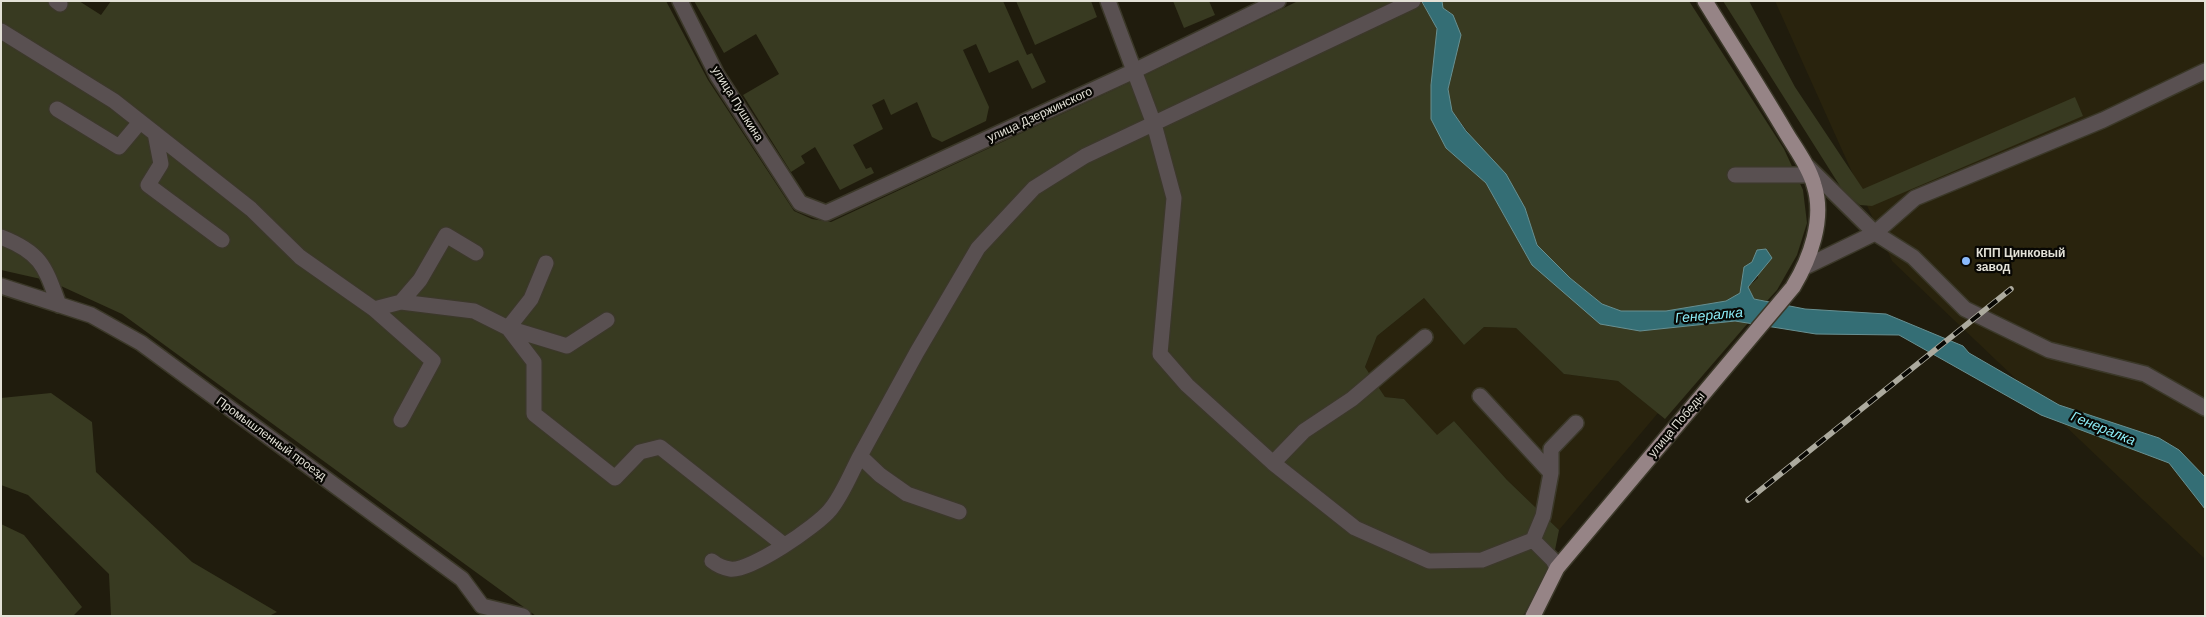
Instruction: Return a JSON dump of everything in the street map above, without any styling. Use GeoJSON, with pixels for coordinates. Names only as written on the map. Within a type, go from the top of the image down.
{"type":"FeatureCollection","features":[{"type":"Feature","properties":{"kind":"main road","name":"улица Победы"},"geometry":{"type":"LineString","coordinates":[[1533,616],[1557,568],[1793,287],[1805,267],[1815,232],[1817,210],[1814,186],[1806,169],[1705,1]]}},
{"type":"Feature","properties":{"kind":"street","name":"улица Пушкина"},"geometry":{"type":"LineString","coordinates":[[680,1],[717,75],[800,203]]}},
{"type":"Feature","properties":{"kind":"street"},"geometry":{"type":"LineString","coordinates":[[1108,1],[1154,124],[1174,198],[1160,354],[1187,386],[1273,463],[1355,528],[1430,561],[1482,560],[1533,540],[1543,516],[1551,473],[1551,449],[1576,423]]}},
{"type":"Feature","properties":{"kind":"street","name":"улица Дзержинского"},"geometry":{"type":"LineString","coordinates":[[800,203],[826,213],[1134,71],[1278,1]]}},
{"type":"Feature","properties":{"kind":"street"},"geometry":{"type":"LineString","coordinates":[[712,561],[730,569],[744,568],[756,563],[784,545],[830,510],[917,352],[978,248],[1034,188],[1085,156],[1410,3]]}},
{"type":"Feature","properties":{"kind":"street"},"geometry":{"type":"LineString","coordinates":[[1,30],[114,101],[252,209],[300,256],[374,309],[433,361],[401,420]]}},
{"type":"Feature","properties":{"kind":"street"},"geometry":{"type":"LineString","coordinates":[[1805,267],[1874,233],[1915,198],[2103,120],[2205,71]]}},
{"type":"Feature","properties":{"kind":"street"},"geometry":{"type":"LineString","coordinates":[[57,109],[119,147],[140,122]]}},
{"type":"Feature","properties":{"kind":"street"},"geometry":{"type":"LineString","coordinates":[[155,134],[161,164],[148,185],[222,240]]}},
{"type":"Feature","properties":{"kind":"street"},"geometry":{"type":"LineString","coordinates":[[1735,175],[1806,169],[1874,233],[1913,257],[1965,309],[2049,350],[2145,374],[2205,408]]}},
{"type":"Feature","properties":{"kind":"street"},"geometry":{"type":"LineString","coordinates":[[401,302],[420,280],[446,235],[476,253]]}},
{"type":"Feature","properties":{"kind":"street"},"geometry":{"type":"LineString","coordinates":[[1,237],[20,244],[38,258],[59,305]]}},
{"type":"Feature","properties":{"kind":"street"},"geometry":{"type":"LineString","coordinates":[[508,328],[531,299],[546,263]]}},
{"type":"Feature","properties":{"kind":"street","name":"Промышленный проезд"},"geometry":{"type":"LineString","coordinates":[[1,286],[91,315],[141,343],[462,580],[480,611],[523,616]]}},
{"type":"Feature","properties":{"kind":"street"},"geometry":{"type":"LineString","coordinates":[[374,309],[401,302],[474,311],[508,328],[568,346],[607,320]]}},
{"type":"Feature","properties":{"kind":"street"},"geometry":{"type":"LineString","coordinates":[[508,328],[534,362],[534,414],[615,478],[640,452],[660,447],[784,545]]}},
{"type":"Feature","properties":{"kind":"street"},"geometry":{"type":"LineString","coordinates":[[1273,463],[1304,431],[1352,399],[1425,336]]}},
{"type":"Feature","properties":{"kind":"street"},"geometry":{"type":"LineString","coordinates":[[1480,396],[1551,473]]}},
{"type":"Feature","properties":{"kind":"street"},"geometry":{"type":"LineString","coordinates":[[860,456],[880,475],[907,494],[959,512]]}},
{"type":"Feature","properties":{"kind":"street"},"geometry":{"type":"LineString","coordinates":[[1533,540],[1553,560],[1557,568]]}},
{"type":"Feature","properties":{"kind":"shaded area"},"geometry":{"type":"Polygon","coordinates":[[[1775,1],[2205,1],[2205,559],[1892,261],[1775,1]]]}},
{"type":"Feature","properties":{"kind":"shaded area"},"geometry":{"type":"Polygon","coordinates":[[[1424,298],[1464,345],[1484,327],[1516,328],[1564,374],[1618,381],[1658,413],[1559,530],[1507,480],[1454,421],[1437,436],[1404,399],[1385,397],[1365,367],[1377,336],[1424,298]]]}},
{"type":"Feature","properties":{"kind":"green space"},"geometry":{"type":"Polygon","coordinates":[[[1,1],[79,1],[101,15],[111,1],[666,1],[708,80],[794,211],[812,219],[831,222],[1137,79],[1298,1],[1422,1],[1437,29],[1431,85],[1446,148],[1486,183],[1532,265],[1640,331],[1735,321],[1748,323],[1665,419],[1618,381],[1564,374],[1516,328],[1484,327],[1464,345],[1424,298],[1377,336],[1365,367],[1385,397],[1404,399],[1437,435],[1454,421],[1507,480],[1559,530],[1553,560],[1523,616],[536,616],[122,314],[50,281],[1,270],[1,1]]]}},
{"type":"Feature","properties":{"kind":"green space"},"geometry":{"type":"Polygon","coordinates":[[[694,1],[1003,1],[1027,55],[1032,53],[1046,82],[1032,89],[1018,60],[989,73],[976,44],[963,50],[989,107],[986,121],[942,142],[932,137],[917,102],[891,115],[884,99],[872,105],[883,129],[853,145],[866,169],[871,167],[874,173],[840,190],[815,147],[801,156],[805,163],[791,172],[743,95],[779,74],[756,34],[724,53],[694,1]]]}},
{"type":"Feature","properties":{"kind":"green space"},"geometry":{"type":"Polygon","coordinates":[[[1016,1],[1091,1],[1097,17],[1035,45],[1016,1]]]}},
{"type":"Feature","properties":{"kind":"green space"},"geometry":{"type":"Polygon","coordinates":[[[1173,1],[1209,1],[1215,15],[1184,28],[1173,1]]]}},
{"type":"Feature","properties":{"kind":"green space"},"geometry":{"type":"Polygon","coordinates":[[[1442,1],[1689,1],[1784,149],[1803,190],[1807,223],[1797,255],[1777,290],[1767,301],[1754,299],[1748,287],[1758,278],[1757,250],[1752,262],[1744,267],[1740,293],[1726,301],[1666,311],[1621,311],[1602,304],[1570,278],[1537,245],[1525,208],[1452,111],[1448,89],[1460,35],[1453,15],[1443,8],[1442,1]]]}},
{"type":"Feature","properties":{"kind":"green space"},"geometry":{"type":"Polygon","coordinates":[[[1723,1],[1749,1],[1795,87],[1863,189],[2075,97],[2083,116],[1872,206],[1860,205],[1845,194],[1723,1]]]}},
{"type":"Feature","properties":{"kind":"green space"},"geometry":{"type":"Polygon","coordinates":[[[51,393],[92,422],[96,472],[192,562],[277,612],[269,616],[111,616],[109,574],[28,495],[1,485],[1,398],[51,393]]]}},
{"type":"Feature","properties":{"kind":"green space"},"geometry":{"type":"Polygon","coordinates":[[[1,524],[24,535],[82,607],[73,616],[1,616],[1,524]]]}},
{"type":"Feature","properties":{"kind":"water","name":"Генералка"},"geometry":{"type":"Polygon","coordinates":[[[1422,1],[1442,1],[1443,8],[1453,15],[1461,35],[1448,89],[1452,111],[1466,131],[1506,174],[1525,208],[1537,245],[1570,278],[1602,304],[1621,311],[1666,311],[1726,301],[1740,293],[1744,267],[1752,262],[1757,250],[1766,249],[1772,258],[1748,287],[1754,299],[1805,309],[1886,314],[1963,346],[1969,353],[2059,405],[2159,438],[2179,450],[2205,477],[2205,509],[2169,463],[2041,415],[1899,335],[1816,334],[1735,321],[1640,331],[1600,324],[1532,265],[1486,183],[1446,148],[1431,119],[1431,85],[1437,29],[1422,1]]]}},
{"type":"Feature","properties":{"kind":"railway"},"geometry":{"type":"LineString","coordinates":[[1748,500],[2011,289]]}},
{"type":"Feature","properties":{"kind":"place","name":"КПП Цинковый завод"},"geometry":{"type":"Point","coordinates":[1966,261]}}]}
